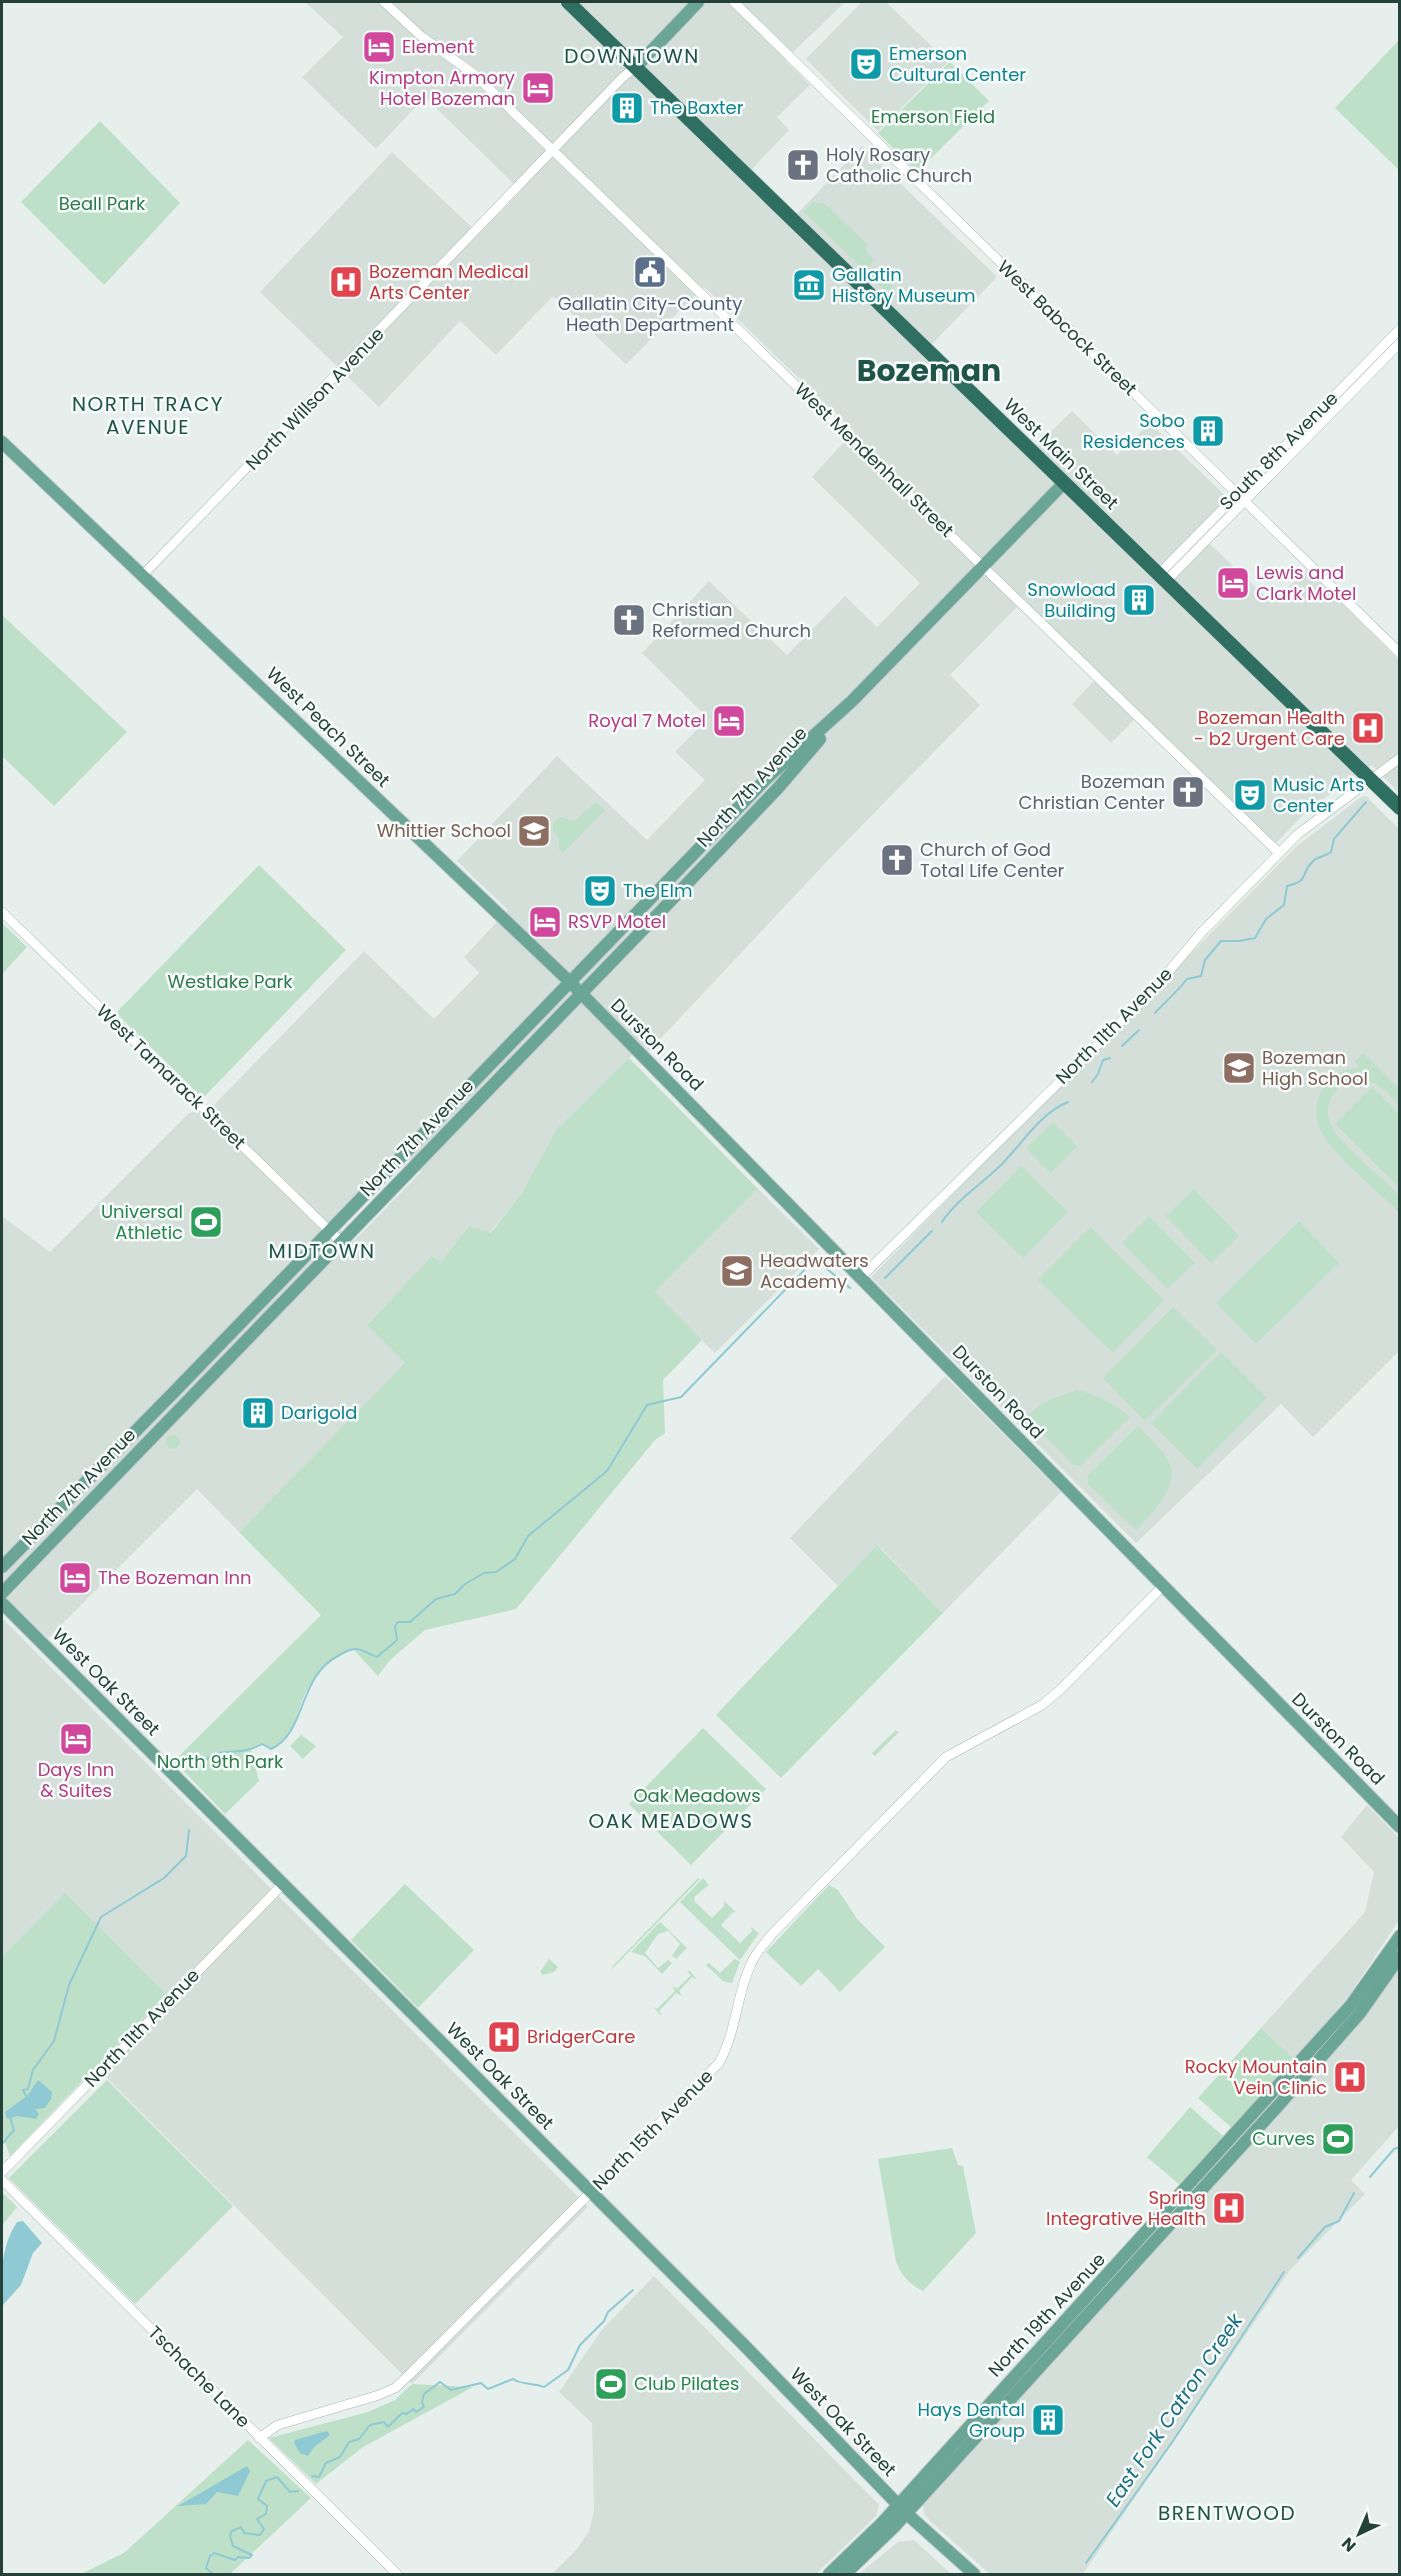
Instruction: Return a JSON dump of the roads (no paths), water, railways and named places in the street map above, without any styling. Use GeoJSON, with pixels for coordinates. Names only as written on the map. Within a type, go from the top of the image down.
{"type":"FeatureCollection","features":[{"type":"Feature","properties":{"kind":"highway","name":"West Main Street"},"geometry":{"type":"LineString","coordinates":[[568,2],[1400,808]]}},
{"type":"Feature","properties":{"kind":"main road"},"geometry":{"type":"LineString","coordinates":[[636,67],[698,2]]}},
{"type":"Feature","properties":{"kind":"main road","name":"West Peach Street"},"geometry":{"type":"LineString","coordinates":[[2,442],[570,982]]}},
{"type":"Feature","properties":{"kind":"main road","name":"North 7th Avenue"},"geometry":{"type":"LineString","coordinates":[[2,1567],[768,778],[852,701],[1064,483]]}},
{"type":"Feature","properties":{"kind":"main road","name":"North 7th Avenue"},"geometry":{"type":"LineString","coordinates":[[2,1593],[582,994],[778,788],[852,701]]}},
{"type":"Feature","properties":{"kind":"main road","name":"Durston Road"},"geometry":{"type":"LineString","coordinates":[[570,982],[1400,1827]]}},
{"type":"Feature","properties":{"kind":"main road","name":"West Oak Street"},"geometry":{"type":"LineString","coordinates":[[2,1603],[744,2345],[902,2509],[974,2574]]}},
{"type":"Feature","properties":{"kind":"main road","name":"North 19th Avenue"},"geometry":{"type":"LineString","coordinates":[[845,2574],[1351,2005],[1400,1936]]}},
{"type":"Feature","properties":{"kind":"main road","name":"North 19th Avenue"},"geometry":{"type":"LineString","coordinates":[[828,2574],[902,2509],[1330,2047],[1360,2013],[1400,1956]]}},
{"type":"Feature","properties":{"kind":"street","name":"West Mendenhall Street"},"geometry":{"type":"LineString","coordinates":[[384,2],[415,31],[466,69],[554,151],[1279,854]]}},
{"type":"Feature","properties":{"kind":"street","name":"West Babcock Street"},"geometry":{"type":"LineString","coordinates":[[734,2],[1400,653]]}},
{"type":"Feature","properties":{"kind":"street","name":"North Willson Avenue"},"geometry":{"type":"LineString","coordinates":[[143,575],[623,77],[636,67]]}},
{"type":"Feature","properties":{"kind":"street","name":"South 8th Avenue"},"geometry":{"type":"LineString","coordinates":[[1162,577],[1236,494],[1400,329]]}},
{"type":"Feature","properties":{"kind":"street","name":"South 8th Avenue"},"geometry":{"type":"LineString","coordinates":[[1162,577],[1244,502],[1400,344]]}},
{"type":"Feature","properties":{"kind":"street","name":"North 11th Avenue"},"geometry":{"type":"LineString","coordinates":[[860,1278],[1153,990],[1202,932],[1279,854],[1313,822],[1400,758]]}},
{"type":"Feature","properties":{"kind":"street","name":"West Tamarack Street"},"geometry":{"type":"LineString","coordinates":[[2,912],[341,1242]]}},
{"type":"Feature","properties":{"kind":"street","name":"North 15th Avenue"},"geometry":{"type":"LineString","coordinates":[[259,2438],[278,2425],[395,2388],[719,2063],[733,2032],[744,1982],[752,1962],[773,1933],[946,1757],[1042,1705],[1060,1690],[1163,1586]]}},
{"type":"Feature","properties":{"kind":"street","name":"North 11th Avenue"},"geometry":{"type":"LineString","coordinates":[[2,2172],[283,1884]]}},
{"type":"Feature","properties":{"kind":"street","name":"Tschache Lane"},"geometry":{"type":"LineString","coordinates":[[2,2180],[397,2574]]}},
{"type":"Feature","properties":{"kind":"water"},"geometry":{"type":"Polygon","coordinates":[[[38,2080],[52,2092],[51,2099],[45,2108],[35,2109],[39,2114],[36,2119],[18,2116],[7,2119],[5,2112],[27,2096],[38,2080]]]}},
{"type":"Feature","properties":{"kind":"water"},"geometry":{"type":"Polygon","coordinates":[[[23,2221],[42,2243],[33,2253],[21,2285],[2,2306],[2,2273],[7,2242],[17,2222],[23,2221]]]}},
{"type":"Feature","properties":{"kind":"water"},"geometry":{"type":"Polygon","coordinates":[[[327,2431],[330,2435],[313,2448],[308,2456],[300,2453],[294,2443],[295,2440],[327,2431]]]}},
{"type":"Feature","properties":{"kind":"water"},"geometry":{"type":"Polygon","coordinates":[[[247,2466],[250,2471],[238,2496],[217,2492],[206,2504],[178,2506],[247,2466]]]}},
{"type":"Feature","properties":{"kind":"waterway"},"geometry":{"type":"LineString","coordinates":[[1155,1013],[1187,979],[1201,976],[1205,960],[1221,941],[1255,938],[1266,919],[1284,905],[1287,886],[1299,882],[1315,859],[1331,852],[1334,839],[1366,802]]}},
{"type":"Feature","properties":{"kind":"waterway"},"geometry":{"type":"LineString","coordinates":[[1122,1046],[1139,1030]]}},
{"type":"Feature","properties":{"kind":"waterway"},"geometry":{"type":"LineString","coordinates":[[1092,1082],[1103,1060],[1110,1058]]}},
{"type":"Feature","properties":{"kind":"waterway"},"geometry":{"type":"LineString","coordinates":[[942,1222],[962,1199],[1001,1165],[1040,1121],[1068,1102]]}},
{"type":"Feature","properties":{"kind":"waterway"},"geometry":{"type":"LineString","coordinates":[[885,1278],[932,1231]]}},
{"type":"Feature","properties":{"kind":"waterway"},"geometry":{"type":"LineString","coordinates":[[199,1769],[205,1761],[219,1753],[243,1751],[262,1744],[271,1749],[282,1742],[291,1731],[308,1690],[325,1665],[353,1649],[377,1657],[397,1640],[395,1626],[398,1622],[410,1622],[436,1599],[455,1594],[465,1584],[484,1573],[496,1572],[515,1559],[528,1536],[607,1471],[647,1405],[681,1397],[815,1259],[850,1288]]}},
{"type":"Feature","properties":{"kind":"waterway"},"geometry":{"type":"LineString","coordinates":[[26,2096],[23,2090],[28,2089],[33,2070],[54,2041],[69,1985],[101,1917],[164,1878],[186,1856],[189,1830]]}},
{"type":"Feature","properties":{"kind":"waterway"},"geometry":{"type":"LineString","coordinates":[[2,2144],[14,2130],[10,2117]]}},
{"type":"Feature","properties":{"kind":"waterway","name":"East Fork Catron Creek"},"geometry":{"type":"LineString","coordinates":[[1370,2177],[1394,2149],[1400,2147]]}},
{"type":"Feature","properties":{"kind":"waterway","name":"East Fork Catron Creek"},"geometry":{"type":"LineString","coordinates":[[1298,2258],[1325,2227],[1339,2221],[1354,2193]]}},
{"type":"Feature","properties":{"kind":"waterway"},"geometry":{"type":"LineString","coordinates":[[2,2201],[3,2197]]}},
{"type":"Feature","properties":{"kind":"waterway","name":"East Fork Catron Creek"},"geometry":{"type":"LineString","coordinates":[[1086,2563],[1173,2441],[1284,2272]]}},
{"type":"Feature","properties":{"kind":"waterway"},"geometry":{"type":"LineString","coordinates":[[312,2476],[319,2477],[326,2463],[340,2457],[349,2442],[359,2439],[370,2425],[384,2422],[388,2427],[402,2413],[407,2414],[413,2409],[416,2412],[424,2407],[422,2402],[424,2394],[440,2382],[451,2390],[481,2383],[488,2389],[513,2379],[544,2387],[568,2370],[580,2345],[604,2321],[608,2312],[633,2290]]}},
{"type":"Feature","properties":{"kind":"waterway"},"geometry":{"type":"LineString","coordinates":[[213,2574],[206,2568],[210,2556],[214,2553],[235,2560],[238,2557],[249,2558],[252,2555],[233,2546],[230,2536],[232,2531],[241,2527],[244,2533],[260,2535],[264,2529],[257,2519],[266,2514],[267,2506],[258,2499],[266,2481],[277,2477],[290,2492],[298,2491]]}},
{"type":"Feature","properties":{"kind":"place","name":"Element"},"geometry":{"type":"Point","coordinates":[379,47]}},
{"type":"Feature","properties":{"kind":"place","name":"Emerson Cultural Center"},"geometry":{"type":"Point","coordinates":[866,64]}},
{"type":"Feature","properties":{"kind":"place","name":"Kimpton Armory Hotel Bozeman"},"geometry":{"type":"Point","coordinates":[538,88]}},
{"type":"Feature","properties":{"kind":"place","name":"The Baxter"},"geometry":{"type":"Point","coordinates":[627,108]}},
{"type":"Feature","properties":{"kind":"place","name":"Holy Rosary Catholic Church"},"geometry":{"type":"Point","coordinates":[803,165]}},
{"type":"Feature","properties":{"kind":"place","name":"Gallatin City-County Heath Department"},"geometry":{"type":"Point","coordinates":[650,272]}},
{"type":"Feature","properties":{"kind":"place","name":"Bozeman Medical Arts Center"},"geometry":{"type":"Point","coordinates":[346,282]}},
{"type":"Feature","properties":{"kind":"place","name":"Gallatin History Museum"},"geometry":{"type":"Point","coordinates":[809,285]}},
{"type":"Feature","properties":{"kind":"place","name":"Sobo Residences"},"geometry":{"type":"Point","coordinates":[1208,431]}},
{"type":"Feature","properties":{"kind":"place","name":"Lewis and Clark Motel"},"geometry":{"type":"Point","coordinates":[1233,583]}},
{"type":"Feature","properties":{"kind":"place","name":"Snowload Building"},"geometry":{"type":"Point","coordinates":[1139,600]}},
{"type":"Feature","properties":{"kind":"place","name":"Christian Reformed Church"},"geometry":{"type":"Point","coordinates":[629,620]}},
{"type":"Feature","properties":{"kind":"place","name":"Royal 7 Motel"},"geometry":{"type":"Point","coordinates":[729,721]}},
{"type":"Feature","properties":{"kind":"place","name":"Bozeman Health - b2 Urgent Care"},"geometry":{"type":"Point","coordinates":[1368,728]}},
{"type":"Feature","properties":{"kind":"place","name":"Bozeman Christian Center"},"geometry":{"type":"Point","coordinates":[1188,792]}},
{"type":"Feature","properties":{"kind":"place","name":"Music Arts Center"},"geometry":{"type":"Point","coordinates":[1250,795]}},
{"type":"Feature","properties":{"kind":"place","name":"Whittier School"},"geometry":{"type":"Point","coordinates":[534,831]}},
{"type":"Feature","properties":{"kind":"place","name":"Church of God Total Life Center"},"geometry":{"type":"Point","coordinates":[897,860]}},
{"type":"Feature","properties":{"kind":"place","name":"The Elm"},"geometry":{"type":"Point","coordinates":[600,891]}},
{"type":"Feature","properties":{"kind":"place","name":"RSVP Motel"},"geometry":{"type":"Point","coordinates":[545,922]}},
{"type":"Feature","properties":{"kind":"place","name":"Bozeman High School"},"geometry":{"type":"Point","coordinates":[1239,1068]}},
{"type":"Feature","properties":{"kind":"place","name":"Universal Athletic"},"geometry":{"type":"Point","coordinates":[206,1222]}},
{"type":"Feature","properties":{"kind":"place","name":"Headwaters Academy"},"geometry":{"type":"Point","coordinates":[737,1271]}},
{"type":"Feature","properties":{"kind":"place","name":"Darigold"},"geometry":{"type":"Point","coordinates":[258,1413]}},
{"type":"Feature","properties":{"kind":"place","name":"The Bozeman Inn"},"geometry":{"type":"Point","coordinates":[75,1578]}},
{"type":"Feature","properties":{"kind":"place","name":"Days Inn & Suites"},"geometry":{"type":"Point","coordinates":[76,1739]}},
{"type":"Feature","properties":{"kind":"place","name":"BridgerCare"},"geometry":{"type":"Point","coordinates":[504,2037]}},
{"type":"Feature","properties":{"kind":"place","name":"Rocky Mountain Vein Clinic"},"geometry":{"type":"Point","coordinates":[1350,2077]}},
{"type":"Feature","properties":{"kind":"place","name":"Curves"},"geometry":{"type":"Point","coordinates":[1338,2139]}},
{"type":"Feature","properties":{"kind":"place","name":"Spring Integrative Health"},"geometry":{"type":"Point","coordinates":[1229,2208]}},
{"type":"Feature","properties":{"kind":"place","name":"Club Pilates"},"geometry":{"type":"Point","coordinates":[611,2384]}},
{"type":"Feature","properties":{"kind":"place","name":"Hays Dental Group"},"geometry":{"type":"Point","coordinates":[1048,2420]}},
{"type":"Feature","properties":{"kind":"district","name":"DOWNTOWN"},"geometry":{"type":"Point","coordinates":[632,56]}},
{"type":"Feature","properties":{"kind":"district","name":"Bozeman"},"geometry":{"type":"Point","coordinates":[929,371]}},
{"type":"Feature","properties":{"kind":"district","name":"NORTH TRACY AVENUE"},"geometry":{"type":"Point","coordinates":[148,416]}},
{"type":"Feature","properties":{"kind":"district","name":"MIDTOWN"},"geometry":{"type":"Point","coordinates":[322,1251]}},
{"type":"Feature","properties":{"kind":"district","name":"OAK MEADOWS"},"geometry":{"type":"Point","coordinates":[671,1821]}},
{"type":"Feature","properties":{"kind":"district","name":"BRENTWOOD"},"geometry":{"type":"Point","coordinates":[1227,2513]}},
{"type":"Feature","properties":{"kind":"park label","name":"Emerson Field"},"geometry":{"type":"Point","coordinates":[933,117]}},
{"type":"Feature","properties":{"kind":"park label","name":"Beall Park"},"geometry":{"type":"Point","coordinates":[102,204]}},
{"type":"Feature","properties":{"kind":"park label","name":"Westlake Park"},"geometry":{"type":"Point","coordinates":[230,982]}},
{"type":"Feature","properties":{"kind":"park label","name":"North 9th Park"},"geometry":{"type":"Point","coordinates":[220,1762]}},
{"type":"Feature","properties":{"kind":"park label","name":"Oak Meadows"},"geometry":{"type":"Point","coordinates":[697,1796]}}]}
